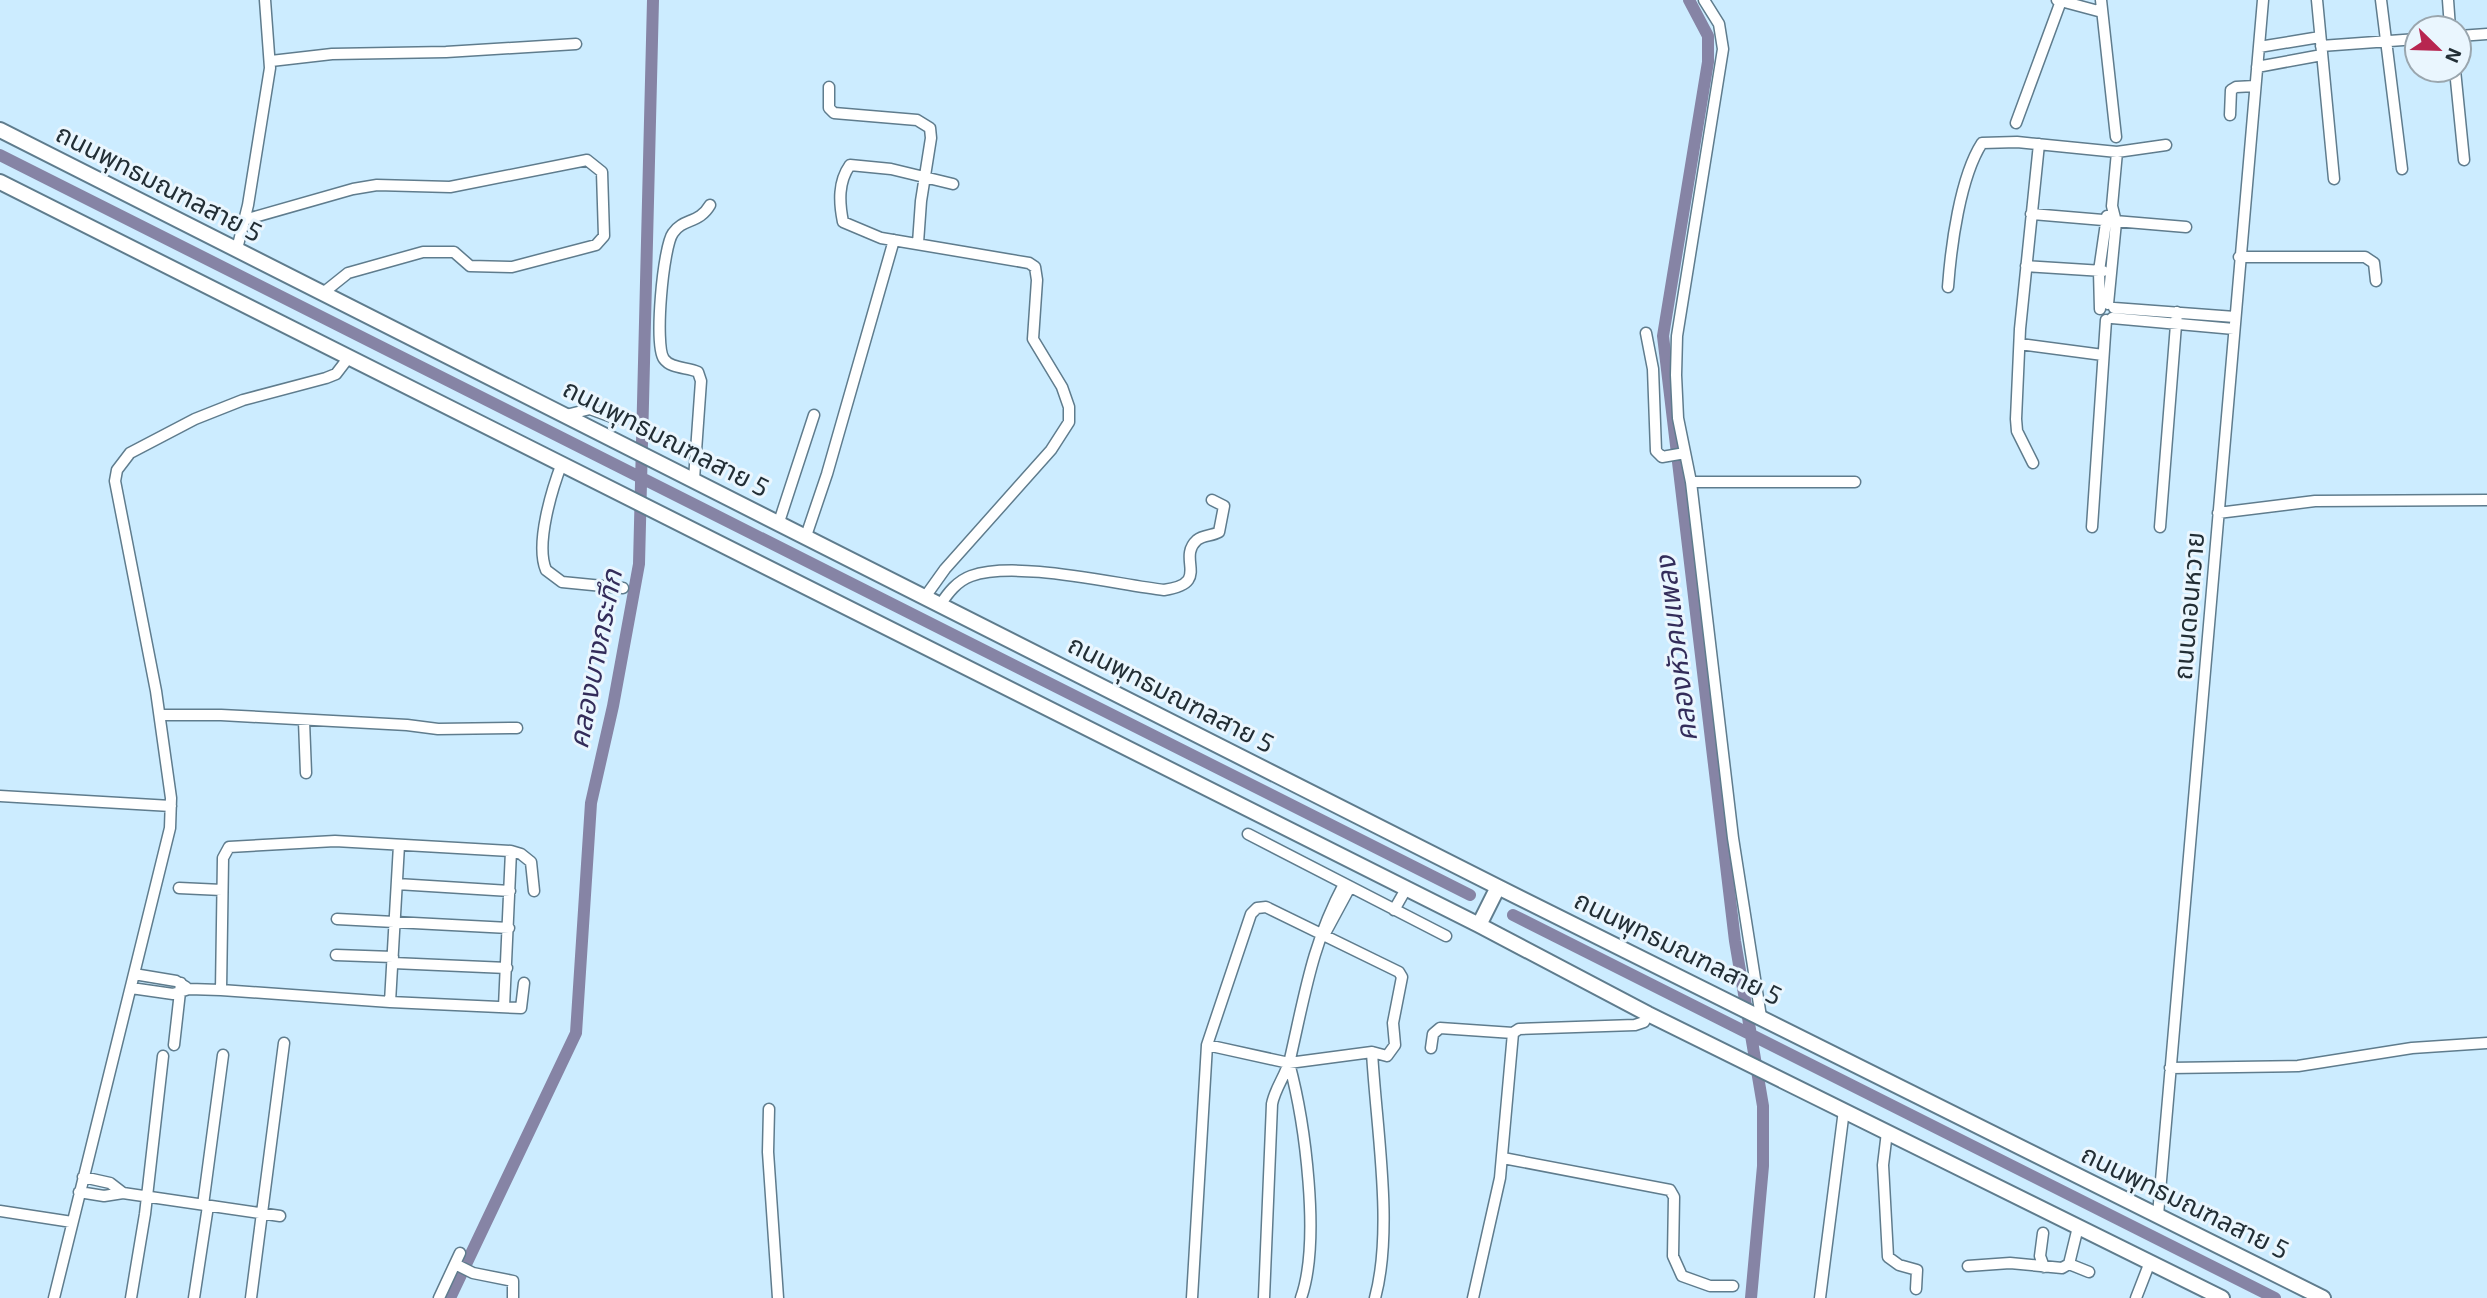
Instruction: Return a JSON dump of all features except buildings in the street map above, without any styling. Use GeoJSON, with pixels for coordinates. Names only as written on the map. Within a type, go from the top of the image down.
{"type":"FeatureCollection","features":[{"type":"Feature","properties":{"kind":"main road","name":"ถนนพุทธมณฑลสาย 5"},"geometry":{"type":"LineString","coordinates":[[0,130],[1498,887],[2323,1298]]}},
{"type":"Feature","properties":{"kind":"main road"},"geometry":{"type":"LineString","coordinates":[[0,182],[1479,925],[1648,1014],[2222,1298]]}},
{"type":"Feature","properties":{"kind":"main road"},"geometry":{"type":"LineString","coordinates":[[1479,925],[1498,887]]}},
{"type":"Feature","properties":{"kind":"street"},"geometry":{"type":"LineString","coordinates":[[237,248],[271,61],[265,0]]}},
{"type":"Feature","properties":{"kind":"street"},"geometry":{"type":"LineString","coordinates":[[1704,0],[1719,24],[1723,49],[1677,336],[1678,418],[1682,454],[1691,482],[1732,838],[1760,1017]]}},
{"type":"Feature","properties":{"kind":"street"},"geometry":{"type":"LineString","coordinates":[[2101,0],[2116,136]]}},
{"type":"Feature","properties":{"kind":"street","name":"ถนนดอนหวาย"},"geometry":{"type":"LineString","coordinates":[[2158,1215],[2263,0]]}},
{"type":"Feature","properties":{"kind":"street"},"geometry":{"type":"LineString","coordinates":[[2317,0],[2334,179]]}},
{"type":"Feature","properties":{"kind":"street"},"geometry":{"type":"LineString","coordinates":[[2381,0],[2402,169]]}},
{"type":"Feature","properties":{"kind":"street"},"geometry":{"type":"LineString","coordinates":[[2017,123],[2059,1],[2102,12]]}},
{"type":"Feature","properties":{"kind":"street"},"geometry":{"type":"LineString","coordinates":[[2259,47],[2403,40]]}},
{"type":"Feature","properties":{"kind":"street"},"geometry":{"type":"LineString","coordinates":[[271,61],[332,54],[446,52],[576,44]]}},
{"type":"Feature","properties":{"kind":"street"},"geometry":{"type":"LineString","coordinates":[[2257,66],[2321,46]]}},
{"type":"Feature","properties":{"kind":"street"},"geometry":{"type":"LineString","coordinates":[[2456,84],[2464,160]]}},
{"type":"Feature","properties":{"kind":"street"},"geometry":{"type":"LineString","coordinates":[[2230,115],[2231,90],[2236,87],[2255,86]]}},
{"type":"Feature","properties":{"kind":"street"},"geometry":{"type":"LineString","coordinates":[[829,87],[829,108],[834,113],[925,123],[930,128],[918,243]]}},
{"type":"Feature","properties":{"kind":"street"},"geometry":{"type":"LineString","coordinates":[[1948,287],[1960,210],[1978,149],[1988,141],[2117,152],[2166,145]]}},
{"type":"Feature","properties":{"kind":"street"},"geometry":{"type":"LineString","coordinates":[[2033,463],[2017,431],[2020,344],[2039,144]]}},
{"type":"Feature","properties":{"kind":"street"},"geometry":{"type":"LineString","coordinates":[[2092,527],[2117,152]]}},
{"type":"Feature","properties":{"kind":"street"},"geometry":{"type":"LineString","coordinates":[[244,220],[320,197],[377,185],[450,187],[542,170],[576,160],[587,160],[602,172],[604,236],[596,245],[512,267],[470,266],[454,252],[423,252],[348,273],[323,293]]}},
{"type":"Feature","properties":{"kind":"street"},"geometry":{"type":"LineString","coordinates":[[925,597],[945,569],[1064,433],[1069,407],[1062,387],[1033,339],[1037,280],[1035,267],[1029,263],[894,240],[862,232],[843,222],[840,207],[844,174],[850,165],[891,169],[953,184]]}},
{"type":"Feature","properties":{"kind":"street"},"geometry":{"type":"LineString","coordinates":[[694,479],[701,381],[698,372],[671,365],[664,360],[659,338],[667,244],[678,226],[704,215],[710,205]]}},
{"type":"Feature","properties":{"kind":"street"},"geometry":{"type":"LineString","coordinates":[[2031,214],[2186,227]]}},
{"type":"Feature","properties":{"kind":"street"},"geometry":{"type":"LineString","coordinates":[[2108,312],[2099,271],[2111,222]]}},
{"type":"Feature","properties":{"kind":"street"},"geometry":{"type":"LineString","coordinates":[[806,536],[827,474],[894,240]]}},
{"type":"Feature","properties":{"kind":"street"},"geometry":{"type":"LineString","coordinates":[[2239,257],[2365,257],[2374,264],[2376,281]]}},
{"type":"Feature","properties":{"kind":"street"},"geometry":{"type":"LineString","coordinates":[[2026,266],[2111,272]]}},
{"type":"Feature","properties":{"kind":"street"},"geometry":{"type":"LineString","coordinates":[[2108,312],[2176,312],[2235,317]]}},
{"type":"Feature","properties":{"kind":"street"},"geometry":{"type":"LineString","coordinates":[[2108,312],[2176,324],[2234,329]]}},
{"type":"Feature","properties":{"kind":"street"},"geometry":{"type":"LineString","coordinates":[[2160,527],[2176,312]]}},
{"type":"Feature","properties":{"kind":"street"},"geometry":{"type":"LineString","coordinates":[[1646,333],[1653,369],[1656,451],[1665,456],[1682,454]]}},
{"type":"Feature","properties":{"kind":"street"},"geometry":{"type":"LineString","coordinates":[[2020,344],[2103,355]]}},
{"type":"Feature","properties":{"kind":"street"},"geometry":{"type":"LineString","coordinates":[[54,1298],[164,855],[171,806],[160,715],[115,481],[117,470],[130,453],[195,419],[243,400],[336,374],[349,357]]}},
{"type":"Feature","properties":{"kind":"street"},"geometry":{"type":"LineString","coordinates":[[566,415],[590,408],[617,419]]}},
{"type":"Feature","properties":{"kind":"street"},"geometry":{"type":"LineString","coordinates":[[779,523],[814,415]]}},
{"type":"Feature","properties":{"kind":"street"},"geometry":{"type":"LineString","coordinates":[[562,463],[548,511],[544,539],[546,570],[562,582],[623,588]]}},
{"type":"Feature","properties":{"kind":"street"},"geometry":{"type":"LineString","coordinates":[[1691,482],[1855,482]]}},
{"type":"Feature","properties":{"kind":"street"},"geometry":{"type":"LineString","coordinates":[[940,605],[951,589],[971,576],[1002,570],[1164,590],[1183,587],[1189,580],[1194,544],[1200,537],[1219,532],[1224,506],[1212,500]]}},
{"type":"Feature","properties":{"kind":"street"},"geometry":{"type":"LineString","coordinates":[[2218,513],[2315,501],[2487,500]]}},
{"type":"Feature","properties":{"kind":"street"},"geometry":{"type":"LineString","coordinates":[[160,715],[221,715],[438,729],[517,728]]}},
{"type":"Feature","properties":{"kind":"street"},"geometry":{"type":"LineString","coordinates":[[304,721],[306,773]]}},
{"type":"Feature","properties":{"kind":"street"},"geometry":{"type":"LineString","coordinates":[[0,796],[171,806]]}},
{"type":"Feature","properties":{"kind":"street"},"geometry":{"type":"LineString","coordinates":[[1248,834],[1446,936]]}},
{"type":"Feature","properties":{"kind":"street"},"geometry":{"type":"LineString","coordinates":[[220,989],[225,849],[234,844],[335,841],[510,851],[522,853],[531,862],[534,891]]}},
{"type":"Feature","properties":{"kind":"street"},"geometry":{"type":"LineString","coordinates":[[390,1002],[399,845]]}},
{"type":"Feature","properties":{"kind":"street"},"geometry":{"type":"LineString","coordinates":[[504,1007],[510,851]]}},
{"type":"Feature","properties":{"kind":"street"},"geometry":{"type":"LineString","coordinates":[[397,884],[510,891]]}},
{"type":"Feature","properties":{"kind":"street"},"geometry":{"type":"LineString","coordinates":[[1264,1298],[1272,1104],[1275,1090],[1289,1063],[1302,993],[1321,937],[1347,886]]}},
{"type":"Feature","properties":{"kind":"street"},"geometry":{"type":"LineString","coordinates":[[180,888],[222,890]]}},
{"type":"Feature","properties":{"kind":"street"},"geometry":{"type":"LineString","coordinates":[[1394,910],[1406,889]]}},
{"type":"Feature","properties":{"kind":"street"},"geometry":{"type":"LineString","coordinates":[[1192,1298],[1208,1045],[1251,914],[1257,908],[1266,907],[1321,937],[1399,972],[1402,977],[1393,1023],[1393,1052],[1387,1056],[1372,1052],[1289,1063],[1208,1045]]}},
{"type":"Feature","properties":{"kind":"street"},"geometry":{"type":"LineString","coordinates":[[338,919],[509,928]]}},
{"type":"Feature","properties":{"kind":"street"},"geometry":{"type":"LineString","coordinates":[[336,955],[507,968]]}},
{"type":"Feature","properties":{"kind":"street"},"geometry":{"type":"LineString","coordinates":[[134,975],[184,989]]}},
{"type":"Feature","properties":{"kind":"street"},"geometry":{"type":"LineString","coordinates":[[131,988],[220,989],[390,1002],[521,1007],[524,983]]}},
{"type":"Feature","properties":{"kind":"street"},"geometry":{"type":"LineString","coordinates":[[174,1045],[184,989]]}},
{"type":"Feature","properties":{"kind":"street"},"geometry":{"type":"LineString","coordinates":[[1431,1048],[1433,1034],[1440,1028],[1513,1034],[1519,1029],[1635,1024],[1644,1022],[1648,1014]]}},
{"type":"Feature","properties":{"kind":"street"},"geometry":{"type":"LineString","coordinates":[[1473,1298],[1503,1158],[1513,1034]]}},
{"type":"Feature","properties":{"kind":"street"},"geometry":{"type":"LineString","coordinates":[[2170,1068],[2298,1066],[2412,1048],[2487,1043]]}},
{"type":"Feature","properties":{"kind":"street"},"geometry":{"type":"LineString","coordinates":[[251,1298],[284,1044]]}},
{"type":"Feature","properties":{"kind":"street"},"geometry":{"type":"LineString","coordinates":[[1372,1052],[1384,1235],[1382,1272],[1375,1298]]}},
{"type":"Feature","properties":{"kind":"street"},"geometry":{"type":"LineString","coordinates":[[194,1298],[223,1055]]}},
{"type":"Feature","properties":{"kind":"street"},"geometry":{"type":"LineString","coordinates":[[131,1298],[163,1056]]}},
{"type":"Feature","properties":{"kind":"street"},"geometry":{"type":"LineString","coordinates":[[1289,1063],[1297,1092],[1311,1223],[1312,1258],[1301,1298]]}},
{"type":"Feature","properties":{"kind":"street"},"geometry":{"type":"LineString","coordinates":[[769,1109],[768,1152],[778,1298]]}},
{"type":"Feature","properties":{"kind":"street"},"geometry":{"type":"LineString","coordinates":[[1820,1298],[1844,1111]]}},
{"type":"Feature","properties":{"kind":"street"},"geometry":{"type":"LineString","coordinates":[[1887,1132],[1883,1165],[1888,1257],[1899,1265],[1917,1270],[1916,1289]]}},
{"type":"Feature","properties":{"kind":"street"},"geometry":{"type":"LineString","coordinates":[[1503,1158],[1670,1190],[1674,1197],[1673,1256],[1682,1276],[1710,1286],[1733,1286]]}},
{"type":"Feature","properties":{"kind":"street"},"geometry":{"type":"LineString","coordinates":[[83,1177],[110,1183],[122,1193]]}},
{"type":"Feature","properties":{"kind":"street"},"geometry":{"type":"LineString","coordinates":[[79,1192],[104,1196],[122,1193],[281,1216]]}},
{"type":"Feature","properties":{"kind":"street"},"geometry":{"type":"LineString","coordinates":[[0,1211],[72,1222]]}},
{"type":"Feature","properties":{"kind":"street"},"geometry":{"type":"LineString","coordinates":[[1968,1266],[2010,1263],[2062,1268],[2069,1264],[2078,1227]]}},
{"type":"Feature","properties":{"kind":"street"},"geometry":{"type":"LineString","coordinates":[[2043,1233],[2040,1256],[2044,1267]]}},
{"type":"Feature","properties":{"kind":"street"},"geometry":{"type":"LineString","coordinates":[[439,1298],[457,1265],[460,1253]]}},
{"type":"Feature","properties":{"kind":"street"},"geometry":{"type":"LineString","coordinates":[[2136,1298],[2150,1262]]}},
{"type":"Feature","properties":{"kind":"street"},"geometry":{"type":"LineString","coordinates":[[2069,1264],[2089,1272]]}},
{"type":"Feature","properties":{"kind":"street"},"geometry":{"type":"LineString","coordinates":[[457,1265],[473,1273],[513,1281],[513,1298]]}},
{"type":"Feature","properties":{"kind":"waterway","name":"คลองบางกระทึก"},"geometry":{"type":"LineString","coordinates":[[450,1298],[576,1033],[591,803],[613,706],[639,564],[653,0]]}},
{"type":"Feature","properties":{"kind":"waterway","name":"คลองหัวคนเพลง"},"geometry":{"type":"LineString","coordinates":[[1689,0],[1708,36],[1708,62],[1663,336],[1735,941],[1763,1106],[1763,1166],[1751,1298]]}},
{"type":"Feature","properties":{"kind":"waterway"},"geometry":{"type":"LineString","coordinates":[[0,155],[1470,895]]}},
{"type":"Feature","properties":{"kind":"waterway"},"geometry":{"type":"LineString","coordinates":[[1513,915],[2275,1298]]}}]}
